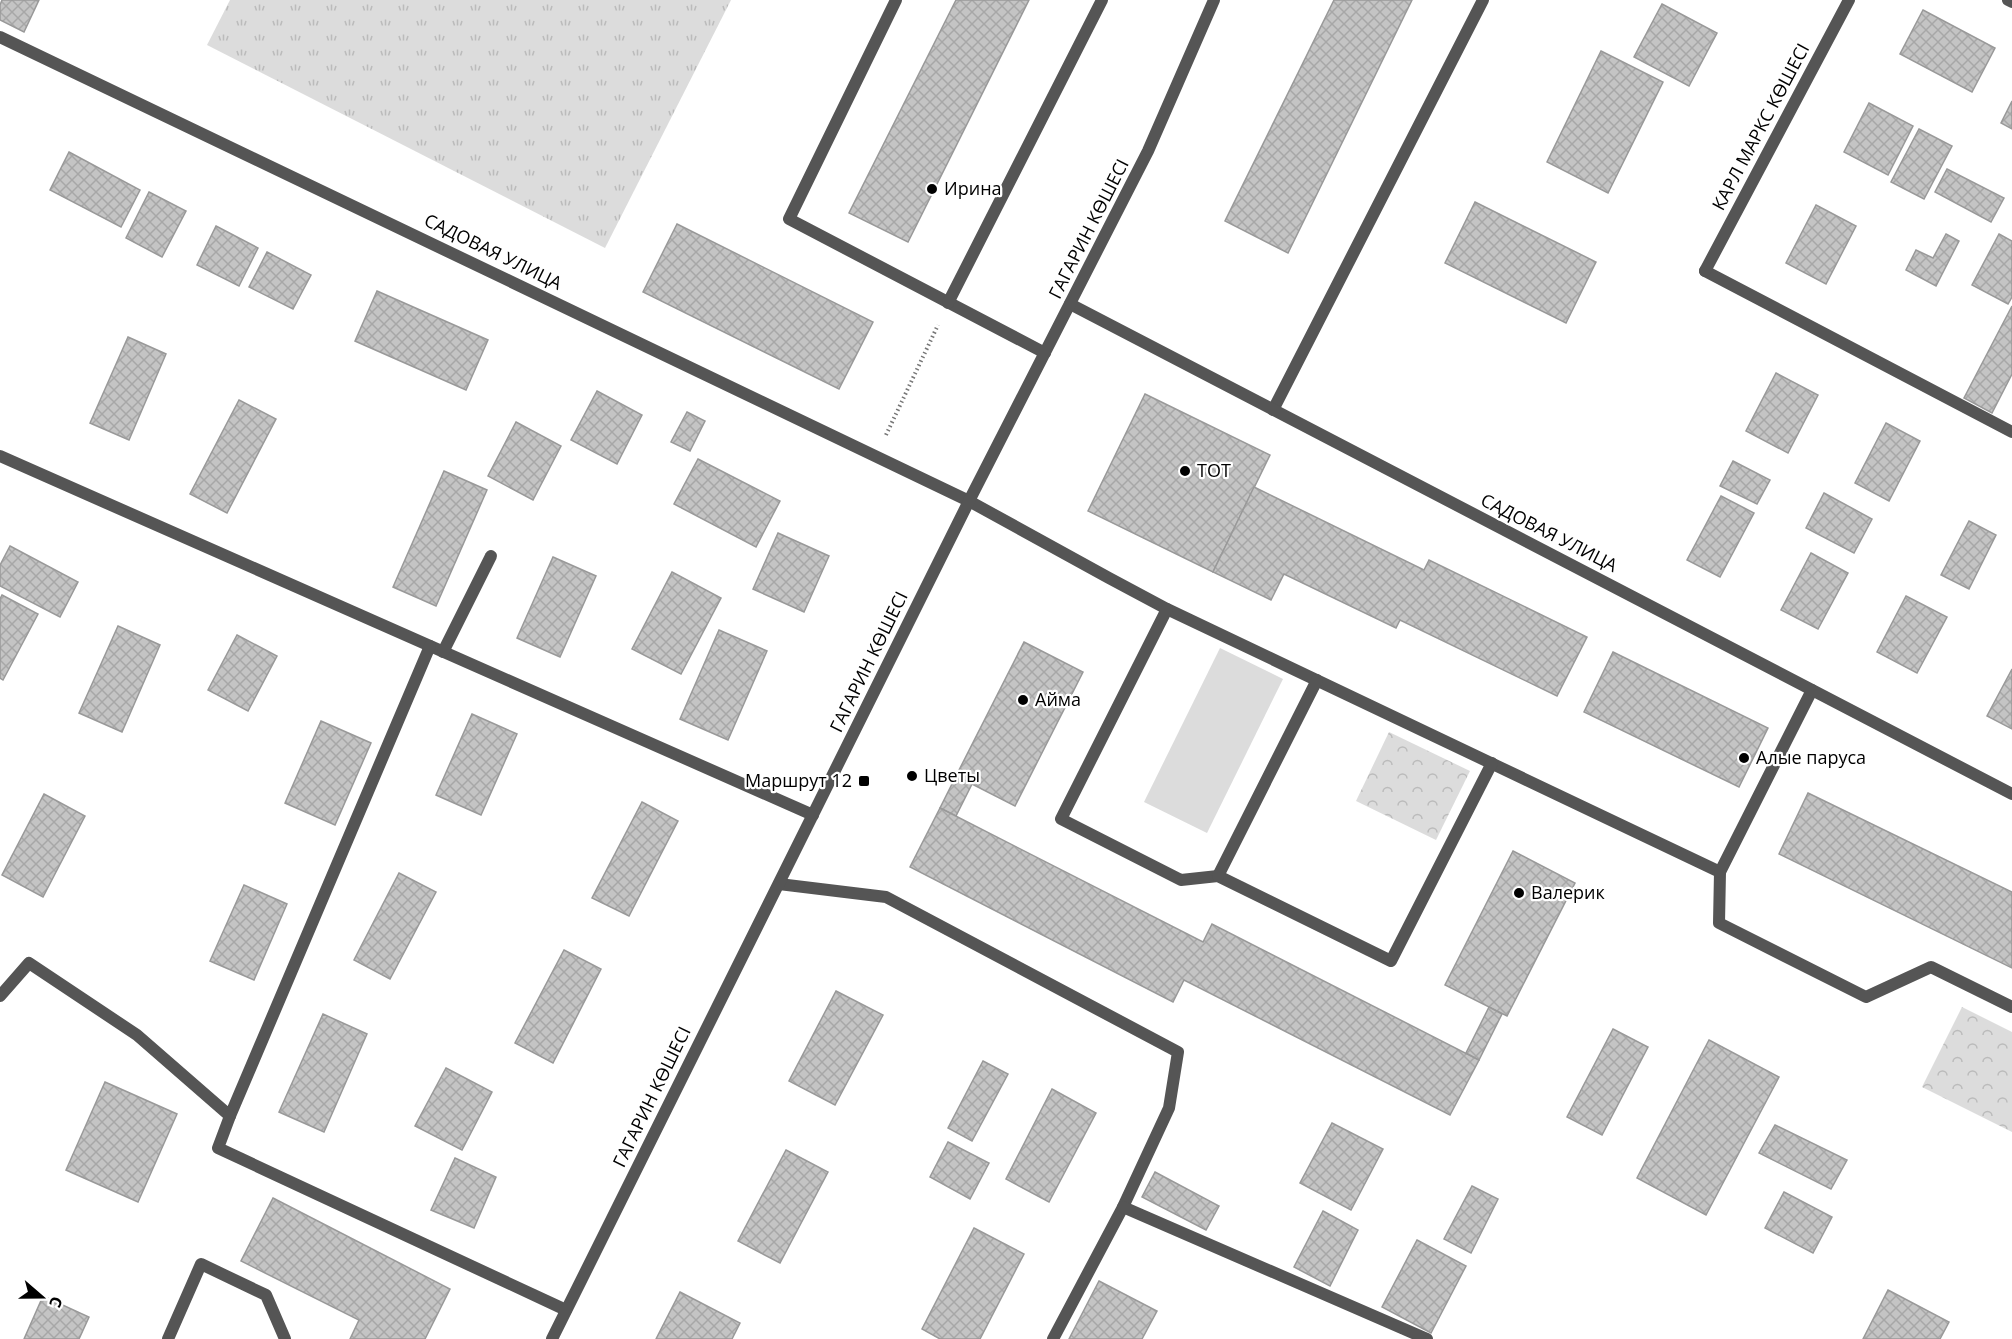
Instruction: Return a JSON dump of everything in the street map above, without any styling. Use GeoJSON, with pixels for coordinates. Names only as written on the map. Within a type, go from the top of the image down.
{"type":"FeatureCollection","features":[{"type":"Feature","properties":{"kind":"street"},"geometry":{"type":"LineString","coordinates":[[896,0],[789,219],[1045,353]]}},
{"type":"Feature","properties":{"kind":"street"},"geometry":{"type":"LineString","coordinates":[[948,303],[1102,0]]}},
{"type":"Feature","properties":{"kind":"street","name":"ГАГАРИН КӨШЕСІ"},"geometry":{"type":"LineString","coordinates":[[552,1339],[969,501],[1148,151],[1215,0]]}},
{"type":"Feature","properties":{"kind":"street"},"geometry":{"type":"LineString","coordinates":[[1273,410],[1483,0]]}},
{"type":"Feature","properties":{"kind":"street","name":"КАРЛ МАРКС КӨШЕСІ"},"geometry":{"type":"LineString","coordinates":[[1849,0],[1705,271],[2012,432]]}},
{"type":"Feature","properties":{"kind":"street"},"geometry":{"type":"LineString","coordinates":[[2008,0],[2012,2]]}},
{"type":"Feature","properties":{"kind":"street","name":"САДОВАЯ УЛИЦА"},"geometry":{"type":"LineString","coordinates":[[0,37],[877,455],[969,501],[1167,609],[1720,872]]}},
{"type":"Feature","properties":{"kind":"street","name":"САДОВАЯ УЛИЦА"},"geometry":{"type":"LineString","coordinates":[[1070,304],[2012,794]]}},
{"type":"Feature","properties":{"kind":"street"},"geometry":{"type":"LineString","coordinates":[[0,456],[813,815]]}},
{"type":"Feature","properties":{"kind":"street"},"geometry":{"type":"LineString","coordinates":[[443,652],[491,556]]}},
{"type":"Feature","properties":{"kind":"street"},"geometry":{"type":"LineString","coordinates":[[1167,609],[1061,819],[1181,880],[1218,876],[1391,961],[1492,763]]}},
{"type":"Feature","properties":{"kind":"street"},"geometry":{"type":"LineString","coordinates":[[430,646],[218,1148],[566,1310]]}},
{"type":"Feature","properties":{"kind":"street"},"geometry":{"type":"LineString","coordinates":[[1218,876],[1317,680]]}},
{"type":"Feature","properties":{"kind":"street"},"geometry":{"type":"LineString","coordinates":[[1812,690],[1720,872],[1719,923],[1866,997],[1931,967],[2012,1006]]}},
{"type":"Feature","properties":{"kind":"street"},"geometry":{"type":"LineString","coordinates":[[779,884],[886,897],[1178,1052],[1169,1108],[1123,1207],[1053,1339]]}},
{"type":"Feature","properties":{"kind":"street"},"geometry":{"type":"LineString","coordinates":[[0,996],[29,963],[137,1035],[230,1116]]}},
{"type":"Feature","properties":{"kind":"street"},"geometry":{"type":"LineString","coordinates":[[1123,1207],[1427,1339]]}},
{"type":"Feature","properties":{"kind":"street"},"geometry":{"type":"LineString","coordinates":[[168,1339],[201,1264],[266,1294],[285,1339]]}},
{"type":"Feature","properties":{"kind":"path"},"geometry":{"type":"LineString","coordinates":[[877,455],[948,303]]}},
{"type":"Feature","properties":{"kind":"green space"},"geometry":{"type":"Polygon","coordinates":[[[230,0],[731,0],[605,248],[207,45],[230,0]]]}},
{"type":"Feature","properties":{"kind":"green space"},"geometry":{"type":"Polygon","coordinates":[[[1220,648],[1283,679],[1207,833],[1144,802],[1220,648]]]}},
{"type":"Feature","properties":{"kind":"green space"},"geometry":{"type":"Polygon","coordinates":[[[1389,732],[1470,771],[1436,840],[1356,801],[1389,732]]]}},
{"type":"Feature","properties":{"kind":"green space"},"geometry":{"type":"Polygon","coordinates":[[[1962,1007],[2012,1032],[2012,1132],[1922,1087],[1962,1007]]]}},
{"type":"Feature","properties":{"kind":"building"},"geometry":{"type":"Polygon","coordinates":[[[2,0],[39,0],[24,32],[0,20],[2,0]]]}},
{"type":"Feature","properties":{"kind":"building"},"geometry":{"type":"Polygon","coordinates":[[[956,0],[1029,0],[908,242],[849,213],[956,0]]]}},
{"type":"Feature","properties":{"kind":"building"},"geometry":{"type":"Polygon","coordinates":[[[1334,0],[1412,0],[1288,253],[1225,221],[1334,0]]]}},
{"type":"Feature","properties":{"kind":"building"},"geometry":{"type":"Polygon","coordinates":[[[1662,4],[1717,33],[1689,86],[1634,57],[1662,4]]]}},
{"type":"Feature","properties":{"kind":"building"},"geometry":{"type":"Polygon","coordinates":[[[1923,10],[1995,48],[1972,92],[1900,54],[1923,10]]]}},
{"type":"Feature","properties":{"kind":"building"},"geometry":{"type":"Polygon","coordinates":[[[1601,51],[1663,82],[1608,193],[1547,162],[1601,51]]]}},
{"type":"Feature","properties":{"kind":"building"},"geometry":{"type":"Polygon","coordinates":[[[2012,101],[2012,129],[2001,123],[2012,101]]]}},
{"type":"Feature","properties":{"kind":"building"},"geometry":{"type":"Polygon","coordinates":[[[1869,103],[1913,126],[1888,175],[1844,152],[1869,103]]]}},
{"type":"Feature","properties":{"kind":"building"},"geometry":{"type":"Polygon","coordinates":[[[1919,129],[1952,146],[1924,199],[1891,182],[1919,129]]]}},
{"type":"Feature","properties":{"kind":"building"},"geometry":{"type":"Polygon","coordinates":[[[69,152],[140,190],[121,227],[50,190],[69,152]]]}},
{"type":"Feature","properties":{"kind":"building"},"geometry":{"type":"Polygon","coordinates":[[[1947,169],[2004,198],[1991,222],[1935,192],[1947,169]]]}},
{"type":"Feature","properties":{"kind":"building"},"geometry":{"type":"Polygon","coordinates":[[[149,192],[186,211],[162,257],[126,238],[149,192]]]}},
{"type":"Feature","properties":{"kind":"building"},"geometry":{"type":"Polygon","coordinates":[[[1475,202],[1596,262],[1566,323],[1445,263],[1475,202]]]}},
{"type":"Feature","properties":{"kind":"building"},"geometry":{"type":"Polygon","coordinates":[[[1816,205],[1856,226],[1826,284],[1786,263],[1816,205]]]}},
{"type":"Feature","properties":{"kind":"building"},"geometry":{"type":"Polygon","coordinates":[[[677,224],[873,322],[839,389],[643,292],[677,224]]]}},
{"type":"Feature","properties":{"kind":"building"},"geometry":{"type":"Polygon","coordinates":[[[216,226],[258,248],[239,286],[197,265],[216,226]]]}},
{"type":"Feature","properties":{"kind":"building"},"geometry":{"type":"Polygon","coordinates":[[[1946,234],[1959,241],[1936,286],[1906,270],[1916,250],[1933,258],[1946,234]]]}},
{"type":"Feature","properties":{"kind":"building"},"geometry":{"type":"Polygon","coordinates":[[[1999,234],[2012,241],[2012,297],[2008,304],[1972,285],[1999,234]]]}},
{"type":"Feature","properties":{"kind":"building"},"geometry":{"type":"Polygon","coordinates":[[[267,252],[311,275],[293,309],[249,287],[267,252]]]}},
{"type":"Feature","properties":{"kind":"building"},"geometry":{"type":"Polygon","coordinates":[[[377,291],[488,340],[466,390],[355,341],[377,291]]]}},
{"type":"Feature","properties":{"kind":"building"},"geometry":{"type":"Polygon","coordinates":[[[2012,306],[2012,374],[1992,413],[1964,398],[2012,306]]]}},
{"type":"Feature","properties":{"kind":"building"},"geometry":{"type":"Polygon","coordinates":[[[128,337],[166,354],[129,440],[90,423],[128,337]]]}},
{"type":"Feature","properties":{"kind":"building"},"geometry":{"type":"Polygon","coordinates":[[[1776,373],[1818,395],[1788,453],[1746,431],[1776,373]]]}},
{"type":"Feature","properties":{"kind":"building"},"geometry":{"type":"Polygon","coordinates":[[[597,391],[642,415],[617,464],[571,440],[597,391]]]}},
{"type":"Feature","properties":{"kind":"building","name":"ТОТ"},"geometry":{"type":"Polygon","coordinates":[[[1145,394],[1270,455],[1213,572],[1088,511],[1145,394]]]}},
{"type":"Feature","properties":{"kind":"building"},"geometry":{"type":"Polygon","coordinates":[[[239,400],[276,419],[227,513],[190,494],[239,400]]]}},
{"type":"Feature","properties":{"kind":"building"},"geometry":{"type":"Polygon","coordinates":[[[687,412],[705,421],[690,451],[671,442],[687,412]]]}},
{"type":"Feature","properties":{"kind":"building"},"geometry":{"type":"Polygon","coordinates":[[[516,422],[561,446],[533,500],[488,476],[516,422]]]}},
{"type":"Feature","properties":{"kind":"building"},"geometry":{"type":"Polygon","coordinates":[[[1886,423],[1920,441],[1889,501],[1855,483],[1886,423]]]}},
{"type":"Feature","properties":{"kind":"building"},"geometry":{"type":"Polygon","coordinates":[[[698,459],[780,501],[756,547],[674,504],[698,459]]]}},
{"type":"Feature","properties":{"kind":"building"},"geometry":{"type":"Polygon","coordinates":[[[1733,461],[1770,480],[1757,504],[1720,486],[1733,461]]]}},
{"type":"Feature","properties":{"kind":"building"},"geometry":{"type":"Polygon","coordinates":[[[444,471],[487,490],[436,606],[393,587],[444,471]]]}},
{"type":"Feature","properties":{"kind":"building"},"geometry":{"type":"Polygon","coordinates":[[[1254,487],[1424,570],[1429,560],[1587,637],[1557,696],[1400,620],[1396,628],[1284,574],[1271,600],[1213,572],[1254,487]]]}},
{"type":"Feature","properties":{"kind":"building"},"geometry":{"type":"Polygon","coordinates":[[[1824,493],[1872,519],[1854,553],[1806,528],[1824,493]]]}},
{"type":"Feature","properties":{"kind":"building"},"geometry":{"type":"Polygon","coordinates":[[[1721,496],[1754,513],[1720,577],[1687,560],[1721,496]]]}},
{"type":"Feature","properties":{"kind":"building"},"geometry":{"type":"Polygon","coordinates":[[[1969,521],[1996,535],[1969,589],[1941,575],[1969,521]]]}},
{"type":"Feature","properties":{"kind":"building"},"geometry":{"type":"Polygon","coordinates":[[[778,533],[829,556],[804,612],[753,589],[778,533]]]}},
{"type":"Feature","properties":{"kind":"building"},"geometry":{"type":"Polygon","coordinates":[[[10,546],[78,582],[60,617],[0,586],[0,565],[10,546]]]}},
{"type":"Feature","properties":{"kind":"building"},"geometry":{"type":"Polygon","coordinates":[[[1811,553],[1848,573],[1818,629],[1781,610],[1811,553]]]}},
{"type":"Feature","properties":{"kind":"building"},"geometry":{"type":"Polygon","coordinates":[[[553,557],[596,576],[560,657],[517,638],[553,557]]]}},
{"type":"Feature","properties":{"kind":"building"},"geometry":{"type":"Polygon","coordinates":[[[672,572],[721,598],[681,674],[632,649],[672,572]]]}},
{"type":"Feature","properties":{"kind":"building"},"geometry":{"type":"Polygon","coordinates":[[[2,595],[38,614],[3,680],[0,678],[0,599],[2,595]]]}},
{"type":"Feature","properties":{"kind":"building"},"geometry":{"type":"Polygon","coordinates":[[[1906,596],[1947,617],[1917,673],[1877,652],[1906,596]]]}},
{"type":"Feature","properties":{"kind":"building"},"geometry":{"type":"Polygon","coordinates":[[[118,626],[160,645],[122,732],[79,713],[118,626]]]}},
{"type":"Feature","properties":{"kind":"building"},"geometry":{"type":"Polygon","coordinates":[[[719,630],[767,651],[728,740],[680,719],[719,630]]]}},
{"type":"Feature","properties":{"kind":"building"},"geometry":{"type":"Polygon","coordinates":[[[237,635],[277,656],[248,711],[208,690],[237,635]]]}},
{"type":"Feature","properties":{"kind":"building"},"geometry":{"type":"Polygon","coordinates":[[[1024,642],[1083,672],[1015,806],[956,776],[1024,642]]]}},
{"type":"Feature","properties":{"kind":"building"},"geometry":{"type":"Polygon","coordinates":[[[1613,652],[1768,728],[1739,787],[1584,712],[1613,652]]]}},
{"type":"Feature","properties":{"kind":"building"},"geometry":{"type":"Polygon","coordinates":[[[2012,669],[2012,729],[1987,716],[2012,669]]]}},
{"type":"Feature","properties":{"kind":"building"},"geometry":{"type":"Polygon","coordinates":[[[472,714],[517,734],[481,815],[436,795],[472,714]]]}},
{"type":"Feature","properties":{"kind":"building"},"geometry":{"type":"Polygon","coordinates":[[[321,721],[371,743],[335,825],[285,803],[321,721]]]}},
{"type":"Feature","properties":{"kind":"building"},"geometry":{"type":"Polygon","coordinates":[[[956,776],[972,784],[956,816],[940,808],[956,776]]]}},
{"type":"Feature","properties":{"kind":"building"},"geometry":{"type":"Polygon","coordinates":[[[1808,793],[2012,892],[2012,968],[1779,854],[1808,793]]]}},
{"type":"Feature","properties":{"kind":"building"},"geometry":{"type":"Polygon","coordinates":[[[44,794],[85,816],[43,897],[2,875],[44,794]]]}},
{"type":"Feature","properties":{"kind":"building"},"geometry":{"type":"Polygon","coordinates":[[[642,802],[678,821],[629,916],[592,898],[642,802]]]}},
{"type":"Feature","properties":{"kind":"building"},"geometry":{"type":"Polygon","coordinates":[[[940,808],[1203,942],[1212,924],[1479,1060],[1450,1115],[1184,980],[1173,1002],[910,867],[940,808]]]}},
{"type":"Feature","properties":{"kind":"building"},"geometry":{"type":"Polygon","coordinates":[[[1513,851],[1575,883],[1507,1016],[1445,985],[1513,851]]]}},
{"type":"Feature","properties":{"kind":"building"},"geometry":{"type":"Polygon","coordinates":[[[399,873],[436,892],[390,979],[354,960],[399,873]]]}},
{"type":"Feature","properties":{"kind":"building"},"geometry":{"type":"Polygon","coordinates":[[[244,885],[287,904],[254,980],[210,961],[244,885]]]}},
{"type":"Feature","properties":{"kind":"building"},"geometry":{"type":"Polygon","coordinates":[[[564,950],[601,969],[553,1063],[515,1043],[564,950]]]}},
{"type":"Feature","properties":{"kind":"building"},"geometry":{"type":"Polygon","coordinates":[[[836,991],[883,1015],[835,1105],[789,1081],[836,991]]]}},
{"type":"Feature","properties":{"kind":"building"},"geometry":{"type":"Polygon","coordinates":[[[1489,1007],[1502,1014],[1479,1060],[1466,1053],[1489,1007]]]}},
{"type":"Feature","properties":{"kind":"building"},"geometry":{"type":"Polygon","coordinates":[[[323,1014],[367,1034],[324,1132],[279,1112],[323,1014]]]}},
{"type":"Feature","properties":{"kind":"building"},"geometry":{"type":"Polygon","coordinates":[[[1613,1029],[1648,1047],[1602,1135],[1567,1117],[1613,1029]]]}},
{"type":"Feature","properties":{"kind":"building"},"geometry":{"type":"Polygon","coordinates":[[[1709,1040],[1779,1077],[1706,1215],[1637,1178],[1709,1040]]]}},
{"type":"Feature","properties":{"kind":"building"},"geometry":{"type":"Polygon","coordinates":[[[983,1061],[1008,1074],[972,1141],[948,1128],[983,1061]]]}},
{"type":"Feature","properties":{"kind":"building"},"geometry":{"type":"Polygon","coordinates":[[[446,1068],[492,1092],[462,1150],[415,1126],[446,1068]]]}},
{"type":"Feature","properties":{"kind":"building"},"geometry":{"type":"Polygon","coordinates":[[[105,1082],[177,1114],[138,1202],[66,1170],[105,1082]]]}},
{"type":"Feature","properties":{"kind":"building"},"geometry":{"type":"Polygon","coordinates":[[[1052,1089],[1096,1113],[1049,1202],[1006,1179],[1052,1089]]]}},
{"type":"Feature","properties":{"kind":"building"},"geometry":{"type":"Polygon","coordinates":[[[1332,1123],[1383,1149],[1351,1210],[1300,1183],[1332,1123]]]}},
{"type":"Feature","properties":{"kind":"building"},"geometry":{"type":"Polygon","coordinates":[[[1775,1125],[1847,1160],[1831,1189],[1759,1153],[1775,1125]]]}},
{"type":"Feature","properties":{"kind":"building"},"geometry":{"type":"Polygon","coordinates":[[[948,1142],[989,1163],[970,1199],[930,1177],[948,1142]]]}},
{"type":"Feature","properties":{"kind":"building"},"geometry":{"type":"Polygon","coordinates":[[[786,1150],[828,1172],[780,1263],[738,1241],[786,1150]]]}},
{"type":"Feature","properties":{"kind":"building"},"geometry":{"type":"Polygon","coordinates":[[[455,1158],[496,1177],[474,1228],[431,1210],[455,1158]]]}},
{"type":"Feature","properties":{"kind":"building"},"geometry":{"type":"Polygon","coordinates":[[[1155,1172],[1219,1206],[1206,1230],[1142,1197],[1155,1172]]]}},
{"type":"Feature","properties":{"kind":"building"},"geometry":{"type":"Polygon","coordinates":[[[1472,1186],[1498,1199],[1471,1253],[1444,1239],[1472,1186]]]}},
{"type":"Feature","properties":{"kind":"building"},"geometry":{"type":"Polygon","coordinates":[[[1784,1192],[1832,1217],[1813,1253],[1765,1228],[1784,1192]]]}},
{"type":"Feature","properties":{"kind":"building"},"geometry":{"type":"Polygon","coordinates":[[[273,1198],[450,1289],[425,1339],[350,1339],[359,1320],[241,1261],[273,1198]]]}},
{"type":"Feature","properties":{"kind":"building"},"geometry":{"type":"Polygon","coordinates":[[[1323,1211],[1358,1230],[1330,1286],[1294,1267],[1323,1211]]]}},
{"type":"Feature","properties":{"kind":"building"},"geometry":{"type":"Polygon","coordinates":[[[974,1228],[1024,1254],[980,1339],[940,1339],[922,1329],[974,1228]]]}},
{"type":"Feature","properties":{"kind":"building"},"geometry":{"type":"Polygon","coordinates":[[[1417,1240],[1466,1266],[1431,1333],[1382,1307],[1417,1240]]]}},
{"type":"Feature","properties":{"kind":"building"},"geometry":{"type":"Polygon","coordinates":[[[1099,1281],[1157,1311],[1142,1339],[1069,1339],[1099,1281]]]}},
{"type":"Feature","properties":{"kind":"building"},"geometry":{"type":"Polygon","coordinates":[[[1888,1290],[1949,1322],[1940,1339],[1863,1339],[1888,1290]]]}},
{"type":"Feature","properties":{"kind":"building"},"geometry":{"type":"Polygon","coordinates":[[[680,1292],[740,1323],[732,1339],[656,1339],[680,1292]]]}},
{"type":"Feature","properties":{"kind":"building"},"geometry":{"type":"Polygon","coordinates":[[[43,1296],[89,1317],[79,1339],[24,1339],[43,1296]]]}},
{"type":"Feature","properties":{"kind":"place","name":"Ирина"},"geometry":{"type":"Point","coordinates":[932,189]}},
{"type":"Feature","properties":{"kind":"place","name":"ТОТ"},"geometry":{"type":"Point","coordinates":[1185,471]}},
{"type":"Feature","properties":{"kind":"place","name":"Айма"},"geometry":{"type":"Point","coordinates":[1023,700]}},
{"type":"Feature","properties":{"kind":"place","name":"Алые паруса"},"geometry":{"type":"Point","coordinates":[1744,758]}},
{"type":"Feature","properties":{"kind":"place","name":"Цветы"},"geometry":{"type":"Point","coordinates":[912,776]}},
{"type":"Feature","properties":{"kind":"place","name":"Маршрут 12"},"geometry":{"type":"Point","coordinates":[864,781]}},
{"type":"Feature","properties":{"kind":"place","name":"Валерик"},"geometry":{"type":"Point","coordinates":[1519,893]}}]}
